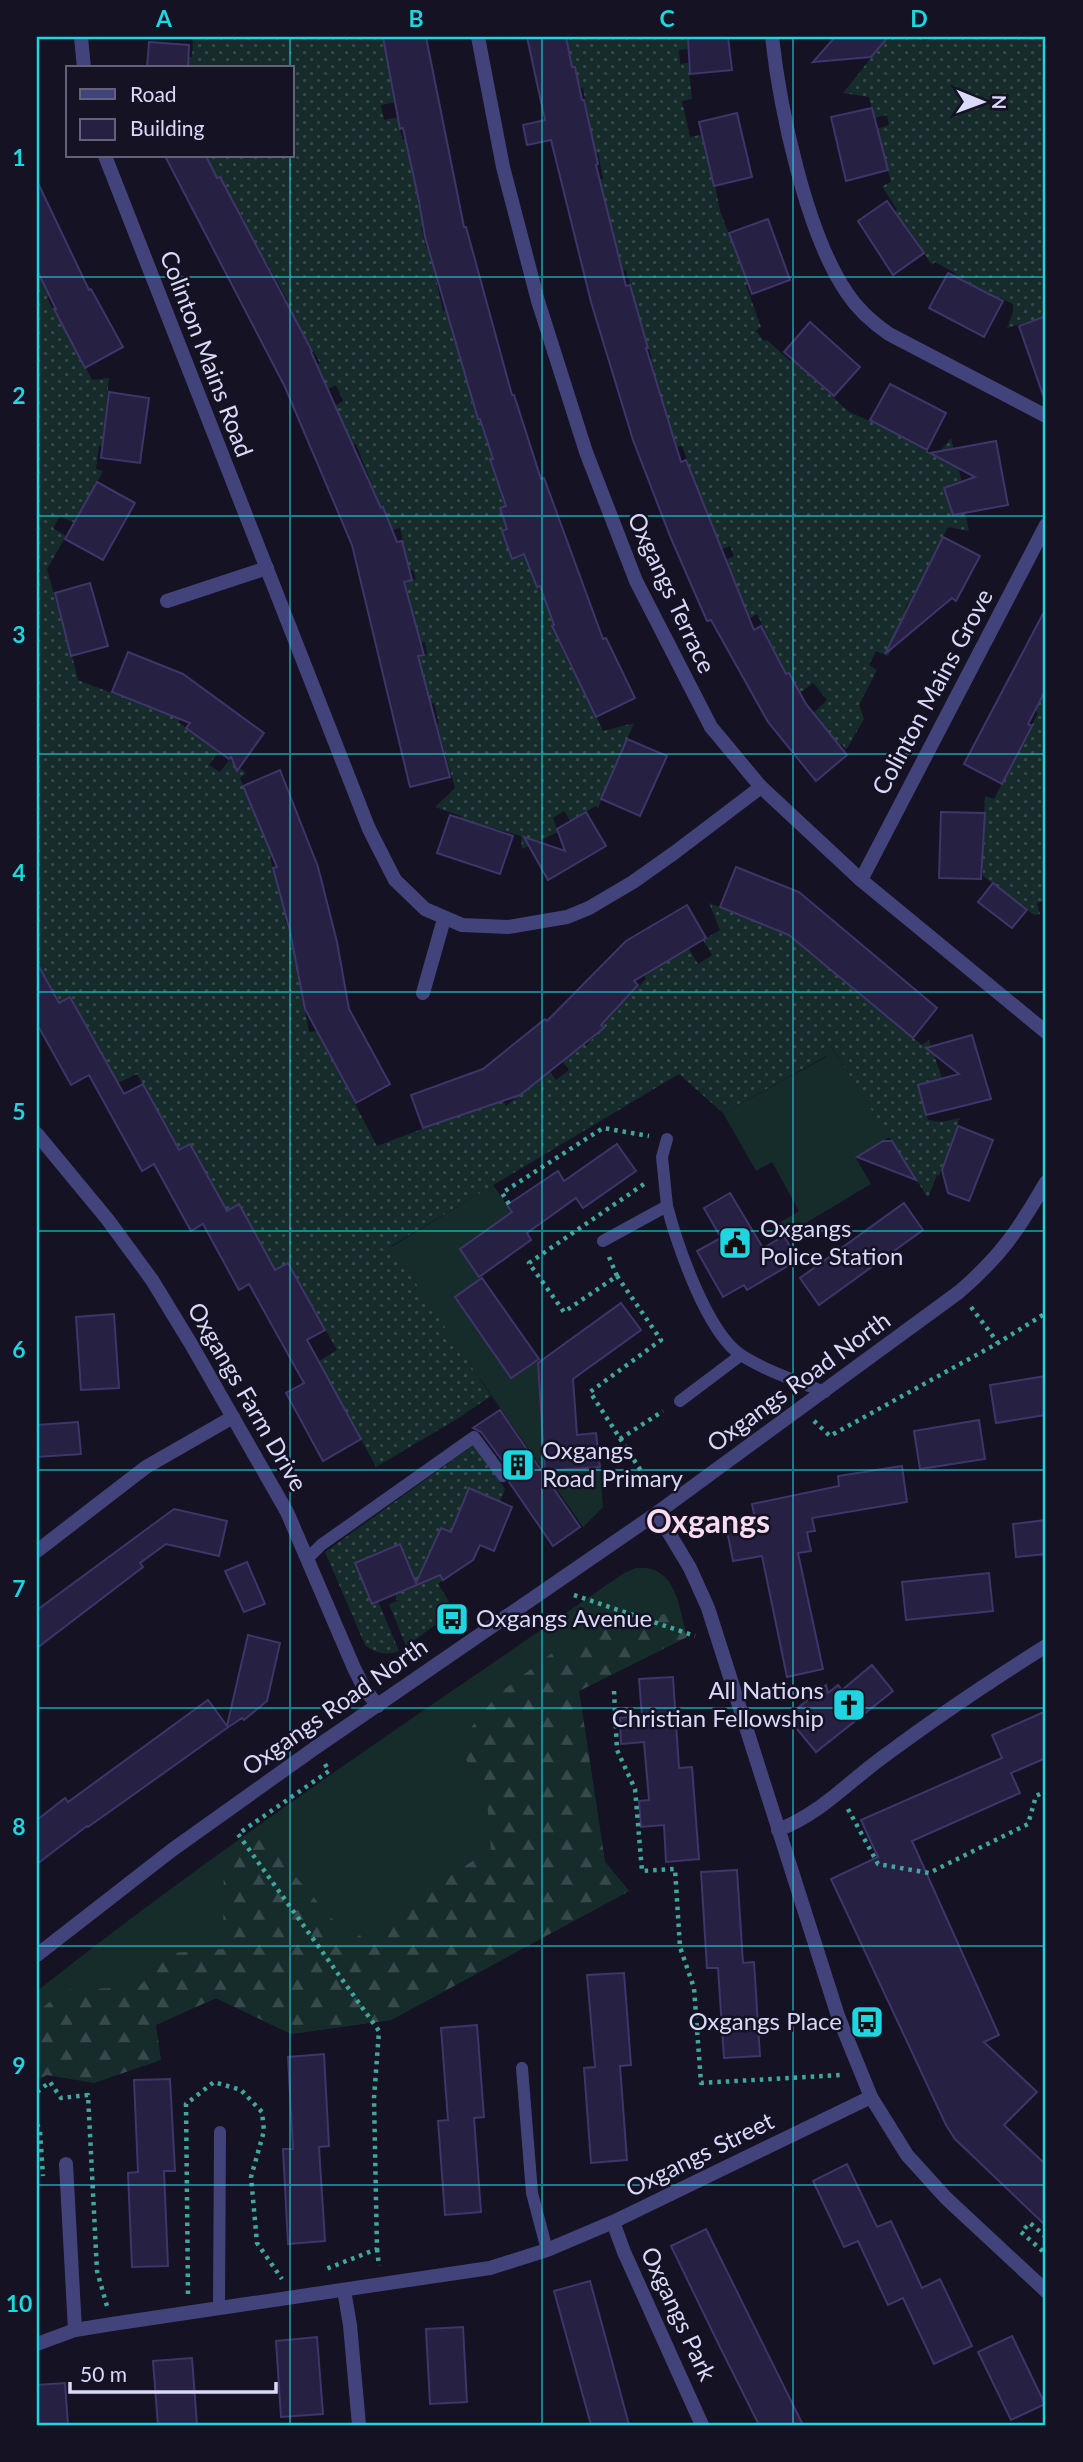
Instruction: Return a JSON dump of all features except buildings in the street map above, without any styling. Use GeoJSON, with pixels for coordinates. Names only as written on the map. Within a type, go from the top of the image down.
{"type":"FeatureCollection","features":[{"type":"Feature","properties":{"kind":"street"},"geometry":{"type":"LineString","coordinates":[[80,37],[84,66]]}},
{"type":"Feature","properties":{"kind":"street","name":"Oxgangs Terrace"},"geometry":{"type":"LineString","coordinates":[[478,37],[503,167],[538,301],[586,452],[650,612],[710,727],[761,787],[861,880],[1046,1032]]}},
{"type":"Feature","properties":{"kind":"street"},"geometry":{"type":"LineString","coordinates":[[772,37],[785,115],[806,196],[831,265],[848,294],[873,323],[889,334],[1046,416]]}},
{"type":"Feature","properties":{"kind":"street","name":"Colinton Mains Road"},"geometry":{"type":"LineString","coordinates":[[106,158],[380,852],[395,880],[414,900],[444,919],[462,925],[508,927],[567,917],[589,908],[633,882],[761,787]]}},
{"type":"Feature","properties":{"kind":"street","name":"Colinton Mains Grove"},"geometry":{"type":"LineString","coordinates":[[861,880],[1046,525]]}},
{"type":"Feature","properties":{"kind":"street"},"geometry":{"type":"LineString","coordinates":[[167,601],[267,568]]}},
{"type":"Feature","properties":{"kind":"street"},"geometry":{"type":"LineString","coordinates":[[423,993],[444,919]]}},
{"type":"Feature","properties":{"kind":"street","name":"Oxgangs Farm Drive"},"geometry":{"type":"LineString","coordinates":[[37,1134],[108,1220],[152,1280],[288,1512],[354,1668],[377,1706]]}},
{"type":"Feature","properties":{"kind":"street","name":"Oxgangs Road North"},"geometry":{"type":"LineString","coordinates":[[37,1955],[172,1850],[315,1748],[657,1513],[959,1292],[1000,1255],[1046,1182]]}},
{"type":"Feature","properties":{"kind":"street"},"geometry":{"type":"LineString","coordinates":[[37,1551],[146,1467],[233,1417]]}},
{"type":"Feature","properties":{"kind":"street"},"geometry":{"type":"LineString","coordinates":[[657,1513],[699,1586],[838,2016],[871,2097],[907,2155],[946,2198],[1046,2291]]}},
{"type":"Feature","properties":{"kind":"street"},"geometry":{"type":"LineString","coordinates":[[778,1830],[810,1815],[883,1756],[953,1706],[1046,1646]]}},
{"type":"Feature","properties":{"kind":"street","name":"Oxgangs Street"},"geometry":{"type":"LineString","coordinates":[[37,2344],[75,2330],[490,2268],[547,2250],[613,2222],[871,2097]]}},
{"type":"Feature","properties":{"kind":"street"},"geometry":{"type":"LineString","coordinates":[[66,2164],[75,2330]]}},
{"type":"Feature","properties":{"kind":"street","name":"Oxgangs Park"},"geometry":{"type":"LineString","coordinates":[[613,2222],[702,2425]]}},
{"type":"Feature","properties":{"kind":"street"},"geometry":{"type":"LineString","coordinates":[[344,2290],[359,2425]]}},
{"type":"Feature","properties":{"kind":"lane"},"geometry":{"type":"LineString","coordinates":[[667,1139],[662,1157],[667,1206],[693,1284],[715,1326],[726,1342],[741,1355],[776,1373],[825,1392]]}},
{"type":"Feature","properties":{"kind":"lane"},"geometry":{"type":"LineString","coordinates":[[603,1241],[667,1206]]}},
{"type":"Feature","properties":{"kind":"lane"},"geometry":{"type":"LineString","coordinates":[[680,1401],[741,1355]]}},
{"type":"Feature","properties":{"kind":"lane"},"geometry":{"type":"LineString","coordinates":[[308,1558],[321,1545],[474,1437],[503,1476]]}},
{"type":"Feature","properties":{"kind":"lane"},"geometry":{"type":"LineString","coordinates":[[522,2068],[533,2193],[547,2250]]}},
{"type":"Feature","properties":{"kind":"lane"},"geometry":{"type":"LineString","coordinates":[[219,2308],[220,2132]]}},
{"type":"Feature","properties":{"kind":"path"},"geometry":{"type":"LineString","coordinates":[[509,1204],[502,1193],[603,1128],[667,1139]]}},
{"type":"Feature","properties":{"kind":"path"},"geometry":{"type":"LineString","coordinates":[[645,1477],[590,1392],[661,1340],[617,1276],[564,1312],[529,1263],[644,1183],[663,1176]]}},
{"type":"Feature","properties":{"kind":"path"},"geometry":{"type":"LineString","coordinates":[[959,1292],[998,1343]]}},
{"type":"Feature","properties":{"kind":"path"},"geometry":{"type":"LineString","coordinates":[[800,1409],[830,1436],[998,1343],[1046,1313]]}},
{"type":"Feature","properties":{"kind":"path"},"geometry":{"type":"LineString","coordinates":[[620,1439],[680,1401]]}},
{"type":"Feature","properties":{"kind":"path"},"geometry":{"type":"LineString","coordinates":[[550,1587],[719,1644]]}},
{"type":"Feature","properties":{"kind":"path"},"geometry":{"type":"LineString","coordinates":[[614,1691],[617,1750],[635,1789],[642,1871],[675,1869],[680,1947],[694,1988],[701,2083],[860,2074]]}},
{"type":"Feature","properties":{"kind":"path"},"geometry":{"type":"LineString","coordinates":[[315,1748],[330,1770],[238,1833],[379,2031],[374,2098],[377,2249],[325,2270]]}},
{"type":"Feature","properties":{"kind":"path"},"geometry":{"type":"LineString","coordinates":[[840,1793],[878,1864],[929,1872],[1028,1824],[1036,1796],[1046,1791]]}},
{"type":"Feature","properties":{"kind":"path"},"geometry":{"type":"LineString","coordinates":[[1046,2237],[1030,2223],[1021,2232],[1046,2254]]}},
{"type":"Feature","properties":{"kind":"green space"},"geometry":{"type":"Polygon","coordinates":[[[193,37],[383,37],[397,102],[381,105],[384,120],[398,117],[421,200],[418,201],[424,226],[421,227],[426,247],[429,247],[443,311],[447,310],[491,459],[512,504],[500,509],[507,529],[502,531],[512,558],[529,552],[529,567],[547,605],[560,646],[571,668],[574,667],[603,731],[634,723],[598,808],[596,806],[574,819],[572,824],[564,811],[553,818],[558,832],[522,849],[521,836],[461,819],[461,816],[435,807],[455,788],[437,724],[439,723],[434,703],[430,704],[417,656],[427,654],[425,642],[414,644],[413,617],[402,582],[416,579],[413,570],[400,574],[405,551],[400,528],[393,530],[383,507],[381,508],[356,444],[352,446],[333,407],[343,401],[336,385],[328,389],[317,365],[320,363],[286,302],[288,301],[266,261],[263,262],[243,223],[245,221],[207,158],[294,158],[294,66],[188,66],[189,57],[192,57],[193,37]]]}},
{"type":"Feature","properties":{"kind":"green space"},"geometry":{"type":"Polygon","coordinates":[[[566,37],[688,37],[689,49],[679,50],[680,64],[688,63],[692,99],[682,101],[690,137],[705,134],[720,211],[761,327],[756,331],[764,341],[767,340],[790,361],[792,359],[849,412],[936,456],[951,438],[962,482],[944,488],[963,502],[969,531],[948,527],[938,546],[940,548],[905,609],[907,611],[893,637],[897,639],[888,656],[876,651],[869,665],[877,670],[859,705],[864,719],[846,750],[813,713],[827,700],[813,683],[800,693],[789,673],[786,674],[757,614],[750,618],[723,561],[734,556],[730,546],[720,550],[682,446],[677,447],[670,424],[667,424],[650,360],[652,359],[626,270],[622,271],[599,180],[603,179],[598,153],[595,153],[583,88],[580,88],[575,67],[572,67],[566,37]]]}},
{"type":"Feature","properties":{"kind":"green space"},"geometry":{"type":"Polygon","coordinates":[[[892,37],[921,37],[923,41],[941,37],[1046,37],[1046,316],[1007,328],[1013,304],[954,276],[955,273],[935,262],[932,265],[894,212],[897,210],[882,186],[891,182],[876,129],[889,125],[887,115],[874,118],[869,97],[843,93],[887,38],[890,40],[892,37]]]}},
{"type":"Feature","properties":{"kind":"green space"},"geometry":{"type":"Polygon","coordinates":[[[37,264],[40,271],[38,273],[50,296],[47,298],[59,320],[61,319],[92,380],[109,378],[102,446],[99,446],[96,469],[103,471],[76,524],[60,516],[53,528],[66,536],[47,569],[57,606],[60,605],[78,680],[122,697],[124,695],[181,719],[178,722],[220,750],[209,765],[220,772],[229,760],[246,773],[240,778],[272,856],[270,857],[288,919],[285,920],[292,939],[309,1032],[317,1031],[377,1146],[475,1109],[476,1111],[503,1101],[506,1106],[548,1069],[556,1080],[569,1070],[562,1061],[583,1044],[586,1046],[603,1027],[601,1025],[646,979],[644,975],[688,947],[698,964],[712,955],[703,940],[720,930],[709,903],[790,935],[922,1045],[929,1040],[942,1078],[918,1085],[928,1120],[941,1122],[960,1118],[928,1198],[831,1046],[826,1056],[723,1113],[679,1074],[391,1246],[491,1396],[376,1467],[319,1361],[337,1350],[288,1263],[275,1270],[239,1204],[227,1211],[190,1144],[179,1150],[137,1074],[118,1083],[71,997],[59,1003],[37,963],[37,264]]]}},
{"type":"Feature","properties":{"kind":"green space"},"geometry":{"type":"Polygon","coordinates":[[[1046,689],[1046,901],[1037,903],[1040,914],[1034,915],[983,876],[981,866],[985,796],[994,799],[1038,713],[1035,710],[1046,689]]]}},
{"type":"Feature","properties":{"kind":"green space"},"geometry":{"type":"Polygon","coordinates":[[[830,1045],[890,1137],[856,1158],[871,1184],[784,1236],[777,1224],[799,1211],[772,1162],[756,1171],[723,1113],[826,1057],[830,1045]]]}},
{"type":"Feature","properties":{"kind":"green space"},"geometry":{"type":"Polygon","coordinates":[[[493,1185],[512,1212],[460,1249],[480,1280],[455,1298],[511,1377],[536,1361],[558,1390],[541,1404],[600,1467],[603,1507],[583,1527],[391,1247],[493,1185]]]}},
{"type":"Feature","properties":{"kind":"green space"},"geometry":{"type":"Polygon","coordinates":[[[475,1444],[505,1489],[500,1502],[469,1488],[451,1532],[441,1528],[428,1558],[443,1580],[438,1584],[455,1611],[406,1646],[389,1604],[397,1601],[395,1594],[417,1585],[400,1545],[378,1601],[399,1651],[381,1653],[373,1650],[365,1645],[325,1552],[475,1444]]]}},
{"type":"Feature","properties":{"kind":"green space"},"geometry":{"type":"Polygon","coordinates":[[[636,1568],[650,1569],[668,1580],[678,1601],[687,1637],[579,1691],[605,1862],[629,1891],[391,2020],[291,2034],[216,1998],[37,2076],[37,1991],[253,1829],[624,1573],[636,1568]]]}},
{"type":"Feature","properties":{"kind":"green space"},"geometry":{"type":"Polygon","coordinates":[[[681,1614],[687,1637],[579,1691],[605,1862],[629,1891],[391,2020],[291,2034],[216,1998],[156,2025],[161,2060],[94,2083],[47,2075],[37,2080],[37,2012],[65,1990],[138,1987],[172,1953],[223,1949],[224,1858],[260,1835],[351,1941],[491,1849],[487,1800],[458,1744],[498,1694],[556,1650],[627,1615],[681,1614]]]}},
{"type":"Feature","properties":{"kind":"place","name":"Oxgangs Police Station"},"geometry":{"type":"Point","coordinates":[735,1243]}},
{"type":"Feature","properties":{"kind":"place","name":"Oxgangs Road Primary"},"geometry":{"type":"Point","coordinates":[518,1465]}},
{"type":"Feature","properties":{"kind":"place","name":"Oxgangs Avenue"},"geometry":{"type":"Point","coordinates":[452,1619]}},
{"type":"Feature","properties":{"kind":"place","name":"All Nations Christian Fellowship"},"geometry":{"type":"Point","coordinates":[849,1705]}},
{"type":"Feature","properties":{"kind":"place","name":"Oxgangs Place"},"geometry":{"type":"Point","coordinates":[867,2022]}},
{"type":"Feature","properties":{"kind":"district","name":"Oxgangs"},"geometry":{"type":"Point","coordinates":[708,1522]}}]}
